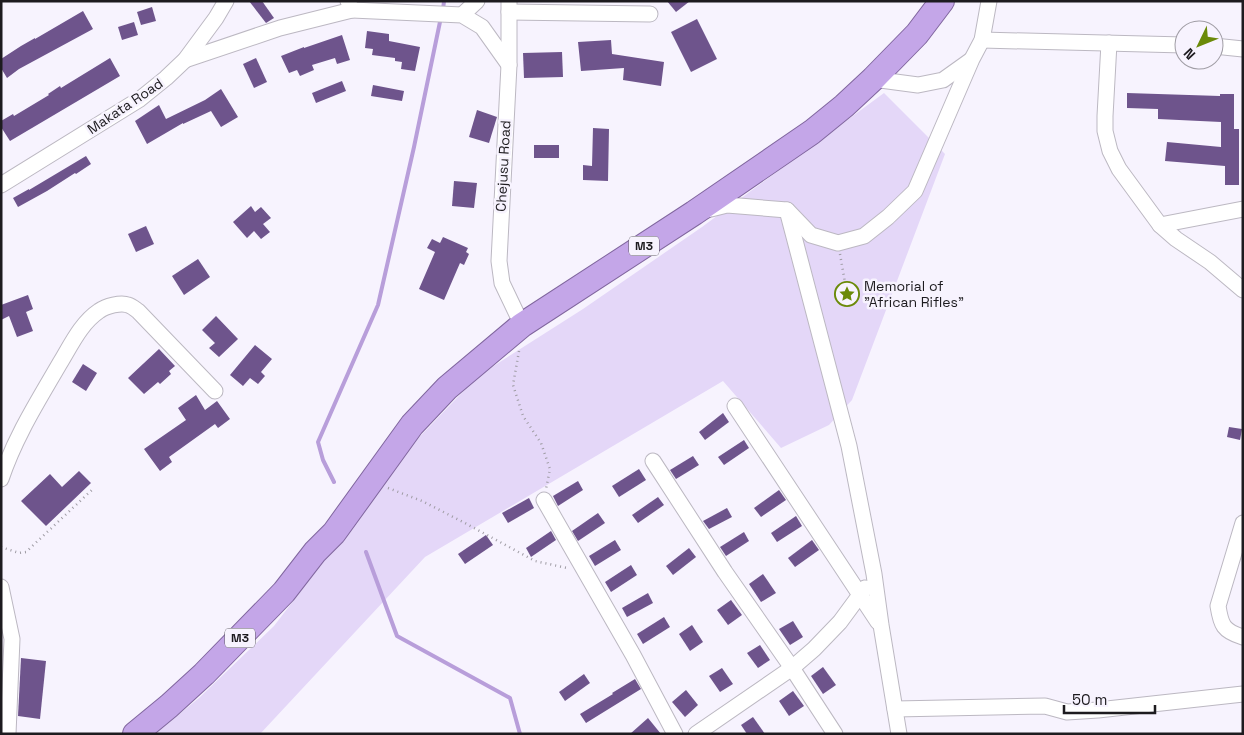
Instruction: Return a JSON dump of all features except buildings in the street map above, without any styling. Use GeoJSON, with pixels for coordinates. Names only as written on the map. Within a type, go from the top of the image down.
{"type":"FeatureCollection","features":[{"type":"Feature","properties":{"kind":"highway","name":"M3"},"geometry":{"type":"LineString","coordinates":[[135,734],[169,706],[218,660],[284,592],[334,533],[412,425],[447,388],[522,325],[694,213],[812,132],[873,79],[917,34],[942,1]]}},
{"type":"Feature","properties":{"kind":"street","name":"Makata Road"},"geometry":{"type":"LineString","coordinates":[[1,185],[140,99],[166,78],[185,60],[226,1]]}},
{"type":"Feature","properties":{"kind":"street"},"geometry":{"type":"LineString","coordinates":[[462,15],[477,1]]}},
{"type":"Feature","properties":{"kind":"street"},"geometry":{"type":"LineString","coordinates":[[694,213],[727,205],[787,210],[811,235],[838,243],[864,236],[888,218],[915,191],[982,40],[989,1]]}},
{"type":"Feature","properties":{"kind":"street"},"geometry":{"type":"LineString","coordinates":[[185,60],[350,6],[462,15],[482,27],[509,65]]}},
{"type":"Feature","properties":{"kind":"street"},"geometry":{"type":"LineString","coordinates":[[509,7],[650,14]]}},
{"type":"Feature","properties":{"kind":"street","name":"Chejusu Road"},"geometry":{"type":"LineString","coordinates":[[509,7],[509,65],[498,261],[502,283],[522,325]]}},
{"type":"Feature","properties":{"kind":"street"},"geometry":{"type":"LineString","coordinates":[[982,40],[1174,45]]}},
{"type":"Feature","properties":{"kind":"street"},"geometry":{"type":"LineString","coordinates":[[1109,43],[1105,131],[1110,151],[1119,169],[1160,224],[1176,239],[1210,262],[1243,290]]}},
{"type":"Feature","properties":{"kind":"street"},"geometry":{"type":"LineString","coordinates":[[1224,47],[1243,49]]}},
{"type":"Feature","properties":{"kind":"street"},"geometry":{"type":"LineString","coordinates":[[873,79],[918,84],[943,80],[972,59]]}},
{"type":"Feature","properties":{"kind":"street"},"geometry":{"type":"LineString","coordinates":[[1160,224],[1243,209]]}},
{"type":"Feature","properties":{"kind":"street"},"geometry":{"type":"LineString","coordinates":[[787,210],[849,446],[874,574],[880,625],[899,734]]}},
{"type":"Feature","properties":{"kind":"street"},"geometry":{"type":"LineString","coordinates":[[1,479],[14,445],[34,407],[76,337],[85,324],[100,310],[115,305],[127,304],[138,311],[215,391]]}},
{"type":"Feature","properties":{"kind":"street"},"geometry":{"type":"LineString","coordinates":[[735,406],[880,625]]}},
{"type":"Feature","properties":{"kind":"street"},"geometry":{"type":"LineString","coordinates":[[654,461],[725,572],[792,668],[835,734]]}},
{"type":"Feature","properties":{"kind":"street"},"geometry":{"type":"LineString","coordinates":[[544,500],[633,655],[675,734]]}},
{"type":"Feature","properties":{"kind":"street"},"geometry":{"type":"LineString","coordinates":[[1243,523],[1218,606],[1220,618],[1226,629],[1243,637]]}},
{"type":"Feature","properties":{"kind":"street"},"geometry":{"type":"LineString","coordinates":[[696,734],[792,668],[814,649],[840,622],[874,574]]}},
{"type":"Feature","properties":{"kind":"street"},"geometry":{"type":"LineString","coordinates":[[1,587],[12,639],[8,734]]}},
{"type":"Feature","properties":{"kind":"street"},"geometry":{"type":"LineString","coordinates":[[895,709],[1044,706],[1067,712],[1243,694]]}},
{"type":"Feature","properties":{"kind":"path"},"geometry":{"type":"LineString","coordinates":[[838,243],[847,294]]}},
{"type":"Feature","properties":{"kind":"path"},"geometry":{"type":"LineString","coordinates":[[518,351],[514,385],[524,416],[541,443],[550,469],[544,500]]}},
{"type":"Feature","properties":{"kind":"path"},"geometry":{"type":"LineString","coordinates":[[372,481],[422,501],[536,562],[586,572]]}},
{"type":"Feature","properties":{"kind":"path"},"geometry":{"type":"LineString","coordinates":[[1,547],[19,553],[26,552],[94,488]]}},
{"type":"Feature","properties":{"kind":"shaded area"},"geometry":{"type":"Polygon","coordinates":[[[884,93],[945,154],[852,400],[829,425],[781,448],[723,381],[425,557],[260,734],[155,734],[199,698],[274,626],[405,452],[478,376],[583,309],[702,227],[884,93]]]}},
{"type":"Feature","properties":{"kind":"waterway"},"geometry":{"type":"LineString","coordinates":[[443,10],[444,1]]}},
{"type":"Feature","properties":{"kind":"waterway"},"geometry":{"type":"LineString","coordinates":[[334,482],[323,460],[318,442],[378,305],[441,17]]}},
{"type":"Feature","properties":{"kind":"waterway"},"geometry":{"type":"LineString","coordinates":[[366,552],[397,636],[510,698],[520,734]]}},
{"type":"Feature","properties":{"kind":"place","name":"Memorial of \"African Rifles\""},"geometry":{"type":"Point","coordinates":[847,294]}}]}
